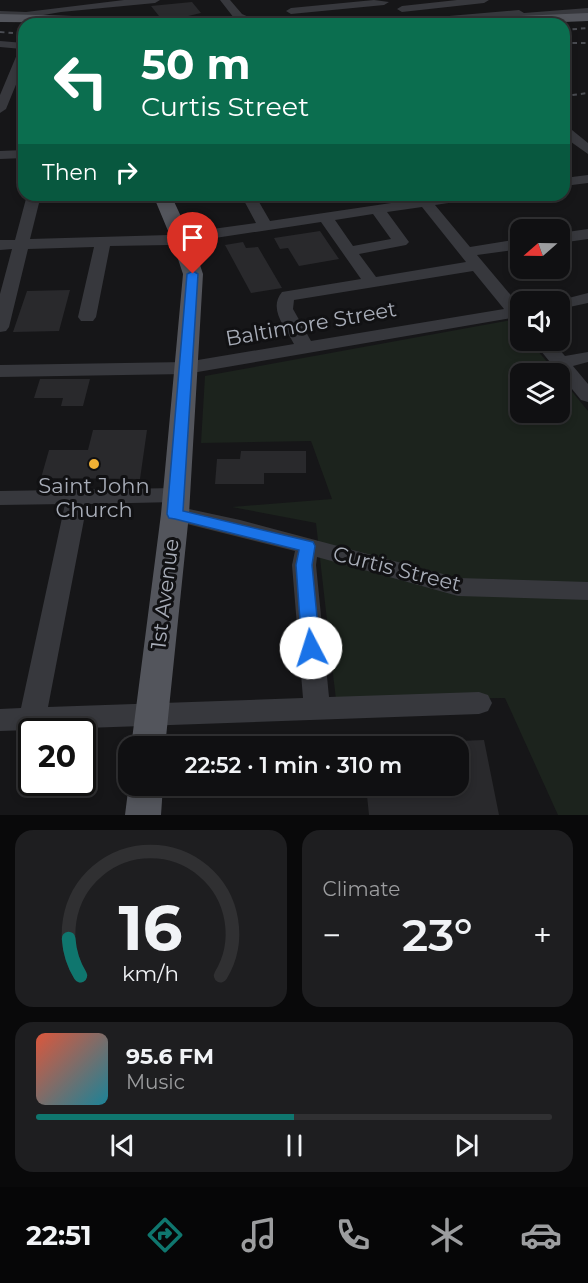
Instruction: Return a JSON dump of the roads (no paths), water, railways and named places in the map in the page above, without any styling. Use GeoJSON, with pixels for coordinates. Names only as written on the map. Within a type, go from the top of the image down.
{"type":"FeatureCollection","features":[{"type":"Feature","properties":{"kind":"main road"},"geometry":{"type":"LineString","coordinates":[[527,18],[585,13]]}},
{"type":"Feature","properties":{"kind":"main road"},"geometry":{"type":"LineString","coordinates":[[0,16],[59,18]]}},
{"type":"Feature","properties":{"kind":"main road"},"geometry":{"type":"LineString","coordinates":[[0,23],[18,20]]}},
{"type":"Feature","properties":{"kind":"main road"},"geometry":{"type":"LineString","coordinates":[[570,24],[588,22]]}},
{"type":"Feature","properties":{"kind":"main road","name":"1st Avenue"},"geometry":{"type":"LineString","coordinates":[[149,736],[175,504],[193,274],[181,238],[165,201]]}},
{"type":"Feature","properties":{"kind":"main road"},"geometry":{"type":"LineString","coordinates":[[143,815],[144,796]]}},
{"type":"Feature","properties":{"kind":"street"},"geometry":{"type":"LineString","coordinates":[[42,16],[87,3],[149,0],[155,16]]}},
{"type":"Feature","properties":{"kind":"street"},"geometry":{"type":"LineString","coordinates":[[225,0],[242,18]]}},
{"type":"Feature","properties":{"kind":"street"},"geometry":{"type":"LineString","coordinates":[[393,10],[484,0]]}},
{"type":"Feature","properties":{"kind":"street"},"geometry":{"type":"LineString","coordinates":[[499,0],[527,18]]}},
{"type":"Feature","properties":{"kind":"street"},"geometry":{"type":"LineString","coordinates":[[559,0],[585,13]]}},
{"type":"Feature","properties":{"kind":"street"},"geometry":{"type":"LineString","coordinates":[[238,16],[382,1],[400,18]]}},
{"type":"Feature","properties":{"kind":"street"},"geometry":{"type":"LineString","coordinates":[[87,3],[93,18]]}},
{"type":"Feature","properties":{"kind":"street"},"geometry":{"type":"LineString","coordinates":[[348,5],[361,18]]}},
{"type":"Feature","properties":{"kind":"street"},"geometry":{"type":"LineString","coordinates":[[0,44],[18,46]]}},
{"type":"Feature","properties":{"kind":"street"},"geometry":{"type":"LineString","coordinates":[[0,109],[4,88],[18,60]]}},
{"type":"Feature","properties":{"kind":"street"},"geometry":{"type":"LineString","coordinates":[[570,132],[588,130]]}},
{"type":"Feature","properties":{"kind":"street"},"geometry":{"type":"LineString","coordinates":[[570,137],[588,150]]}},
{"type":"Feature","properties":{"kind":"street"},"geometry":{"type":"LineString","coordinates":[[0,155],[18,154]]}},
{"type":"Feature","properties":{"kind":"street"},"geometry":{"type":"LineString","coordinates":[[570,181],[588,178]]}},
{"type":"Feature","properties":{"kind":"street"},"geometry":{"type":"LineString","coordinates":[[0,327],[6,281],[19,249],[32,201]]}},
{"type":"Feature","properties":{"kind":"street"},"geometry":{"type":"LineString","coordinates":[[251,201],[265,226]]}},
{"type":"Feature","properties":{"kind":"street"},"geometry":{"type":"LineString","coordinates":[[0,254],[19,249],[181,238],[429,201]]}},
{"type":"Feature","properties":{"kind":"street"},"geometry":{"type":"LineString","coordinates":[[425,202],[510,302]]}},
{"type":"Feature","properties":{"kind":"street"},"geometry":{"type":"LineString","coordinates":[[349,251],[401,242],[377,209]]}},
{"type":"Feature","properties":{"kind":"street"},"geometry":{"type":"LineString","coordinates":[[325,217],[372,283]]}},
{"type":"Feature","properties":{"kind":"street"},"geometry":{"type":"LineString","coordinates":[[570,237],[588,234]]}},
{"type":"Feature","properties":{"kind":"street"},"geometry":{"type":"LineString","coordinates":[[87,317],[103,242]]}},
{"type":"Feature","properties":{"kind":"street"},"geometry":{"type":"LineString","coordinates":[[0,244],[19,249]]}},
{"type":"Feature","properties":{"kind":"street"},"geometry":{"type":"LineString","coordinates":[[305,347],[284,309],[284,301],[288,296],[372,283],[473,259],[510,247]]}},
{"type":"Feature","properties":{"kind":"street"},"geometry":{"type":"LineString","coordinates":[[570,302],[588,298]]}},
{"type":"Feature","properties":{"kind":"street","name":"Baltimore Street"},"geometry":{"type":"LineString","coordinates":[[0,371],[186,368],[510,314]]}},
{"type":"Feature","properties":{"kind":"street"},"geometry":{"type":"LineString","coordinates":[[550,351],[560,363],[588,357]]}},
{"type":"Feature","properties":{"kind":"street"},"geometry":{"type":"LineString","coordinates":[[570,375],[588,396]]}},
{"type":"Feature","properties":{"kind":"street","name":"Curtis Street"},"geometry":{"type":"LineString","coordinates":[[0,498],[77,498],[175,504],[307,546],[458,587],[588,591]]}},
{"type":"Feature","properties":{"kind":"street"},"geometry":{"type":"LineString","coordinates":[[32,718],[77,498]]}},
{"type":"Feature","properties":{"kind":"street"},"geometry":{"type":"LineString","coordinates":[[307,546],[304,565],[317,710]]}},
{"type":"Feature","properties":{"kind":"street"},"geometry":{"type":"LineString","coordinates":[[91,718],[479,703]]}},
{"type":"Feature","properties":{"kind":"street"},"geometry":{"type":"LineString","coordinates":[[0,720],[18,719]]}},
{"type":"Feature","properties":{"kind":"railway"},"geometry":{"type":"LineString","coordinates":[[570,30],[588,28]]}},
{"type":"Feature","properties":{"kind":"railway"},"geometry":{"type":"LineString","coordinates":[[0,32],[18,34]]}},
{"type":"Feature","properties":{"kind":"railway"},"geometry":{"type":"LineString","coordinates":[[570,43],[588,43]]}},
{"type":"Feature","properties":{"kind":"railway"},"geometry":{"type":"LineString","coordinates":[[570,95],[588,93]]}},
{"type":"Feature","properties":{"kind":"place","name":"Saint John Church"},"geometry":{"type":"Point","coordinates":[94,464]}}]}
